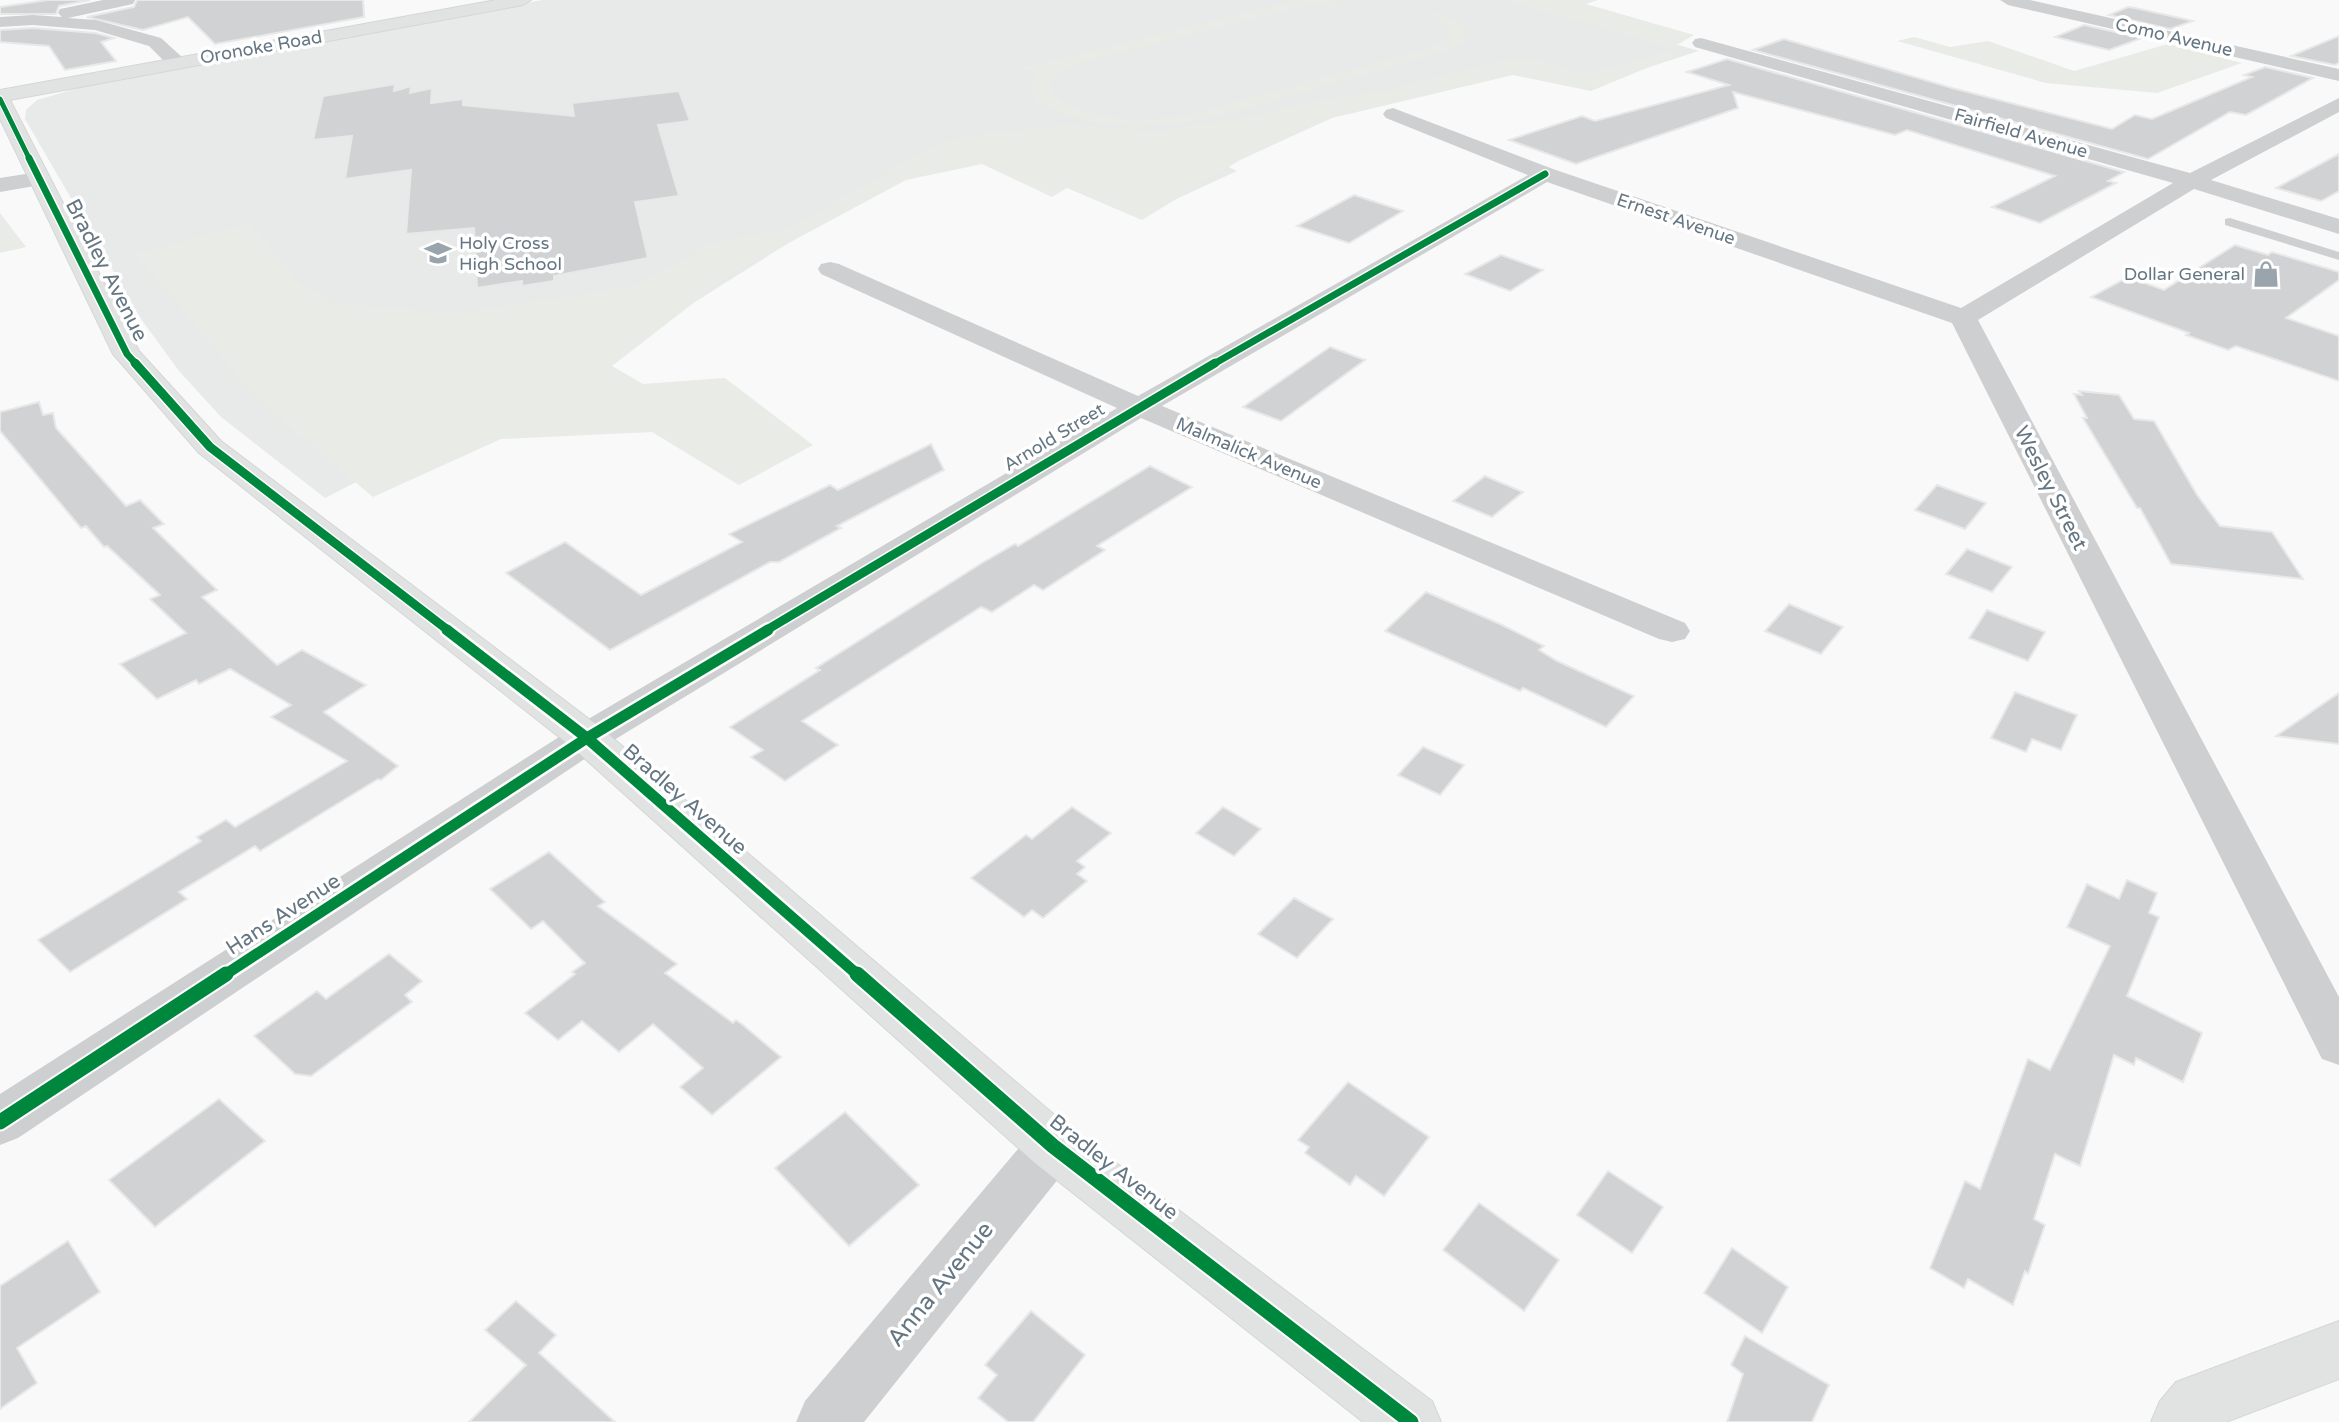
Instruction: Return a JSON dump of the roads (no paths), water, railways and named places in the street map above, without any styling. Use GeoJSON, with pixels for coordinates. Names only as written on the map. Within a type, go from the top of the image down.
{"type":"FeatureCollection","features":[{"type":"Feature","properties":{"kind":"street"},"geometry":{"type":"LineString","coordinates":[[33,20],[127,0]]}},
{"type":"Feature","properties":{"kind":"street","name":"Oronoke Road"},"geometry":{"type":"LineString","coordinates":[[0,97],[176,62],[523,0]]}},
{"type":"Feature","properties":{"kind":"street","name":"Como Avenue"},"geometry":{"type":"LineString","coordinates":[[2008,0],[2339,75]]}},
{"type":"Feature","properties":{"kind":"street"},"geometry":{"type":"LineString","coordinates":[[0,22],[33,20],[96,25],[155,42],[176,62]]}},
{"type":"Feature","properties":{"kind":"street","name":"Fairfield Avenue"},"geometry":{"type":"LineString","coordinates":[[1701,43],[2192,181],[2339,227]]}},
{"type":"Feature","properties":{"kind":"street","name":"Bradley Avenue"},"geometry":{"type":"LineString","coordinates":[[0,97],[38,179],[127,354],[210,447],[587,738],[1053,1146],[1411,1422]]}},
{"type":"Feature","properties":{"kind":"street"},"geometry":{"type":"LineString","coordinates":[[1962,318],[2192,181],[2339,104]]}},
{"type":"Feature","properties":{"kind":"street","name":"Ernest Avenue"},"geometry":{"type":"LineString","coordinates":[[1393,114],[1545,174],[1962,318]]}},
{"type":"Feature","properties":{"kind":"street","name":"Arnold Street"},"geometry":{"type":"LineString","coordinates":[[587,738],[1139,407],[1545,174]]}},
{"type":"Feature","properties":{"kind":"street"},"geometry":{"type":"LineString","coordinates":[[0,185],[38,179]]}},
{"type":"Feature","properties":{"kind":"street","name":"Malmalick Avenue"},"geometry":{"type":"LineString","coordinates":[[830,269],[1139,407],[1672,631]]}},
{"type":"Feature","properties":{"kind":"street","name":"Wesley Street"},"geometry":{"type":"LineString","coordinates":[[1962,318],[2339,1044]]}},
{"type":"Feature","properties":{"kind":"street","name":"Hans Avenue"},"geometry":{"type":"LineString","coordinates":[[0,1122],[587,738]]}},
{"type":"Feature","properties":{"kind":"street","name":"Anna Avenue"},"geometry":{"type":"LineString","coordinates":[[826,1422],[1053,1146]]}},
{"type":"Feature","properties":{"kind":"street"},"geometry":{"type":"LineString","coordinates":[[2181,1422],[2197,1403],[2339,1350]]}},
{"type":"Feature","properties":{"kind":"lane"},"geometry":{"type":"LineString","coordinates":[[2230,222],[2339,256]]}},
{"type":"Feature","properties":{"kind":"place","name":"Holy Cross High School"},"geometry":{"type":"Point","coordinates":[438,253]}},
{"type":"Feature","properties":{"kind":"place","name":"Dollar General"},"geometry":{"type":"Point","coordinates":[2266,274]}}]}
